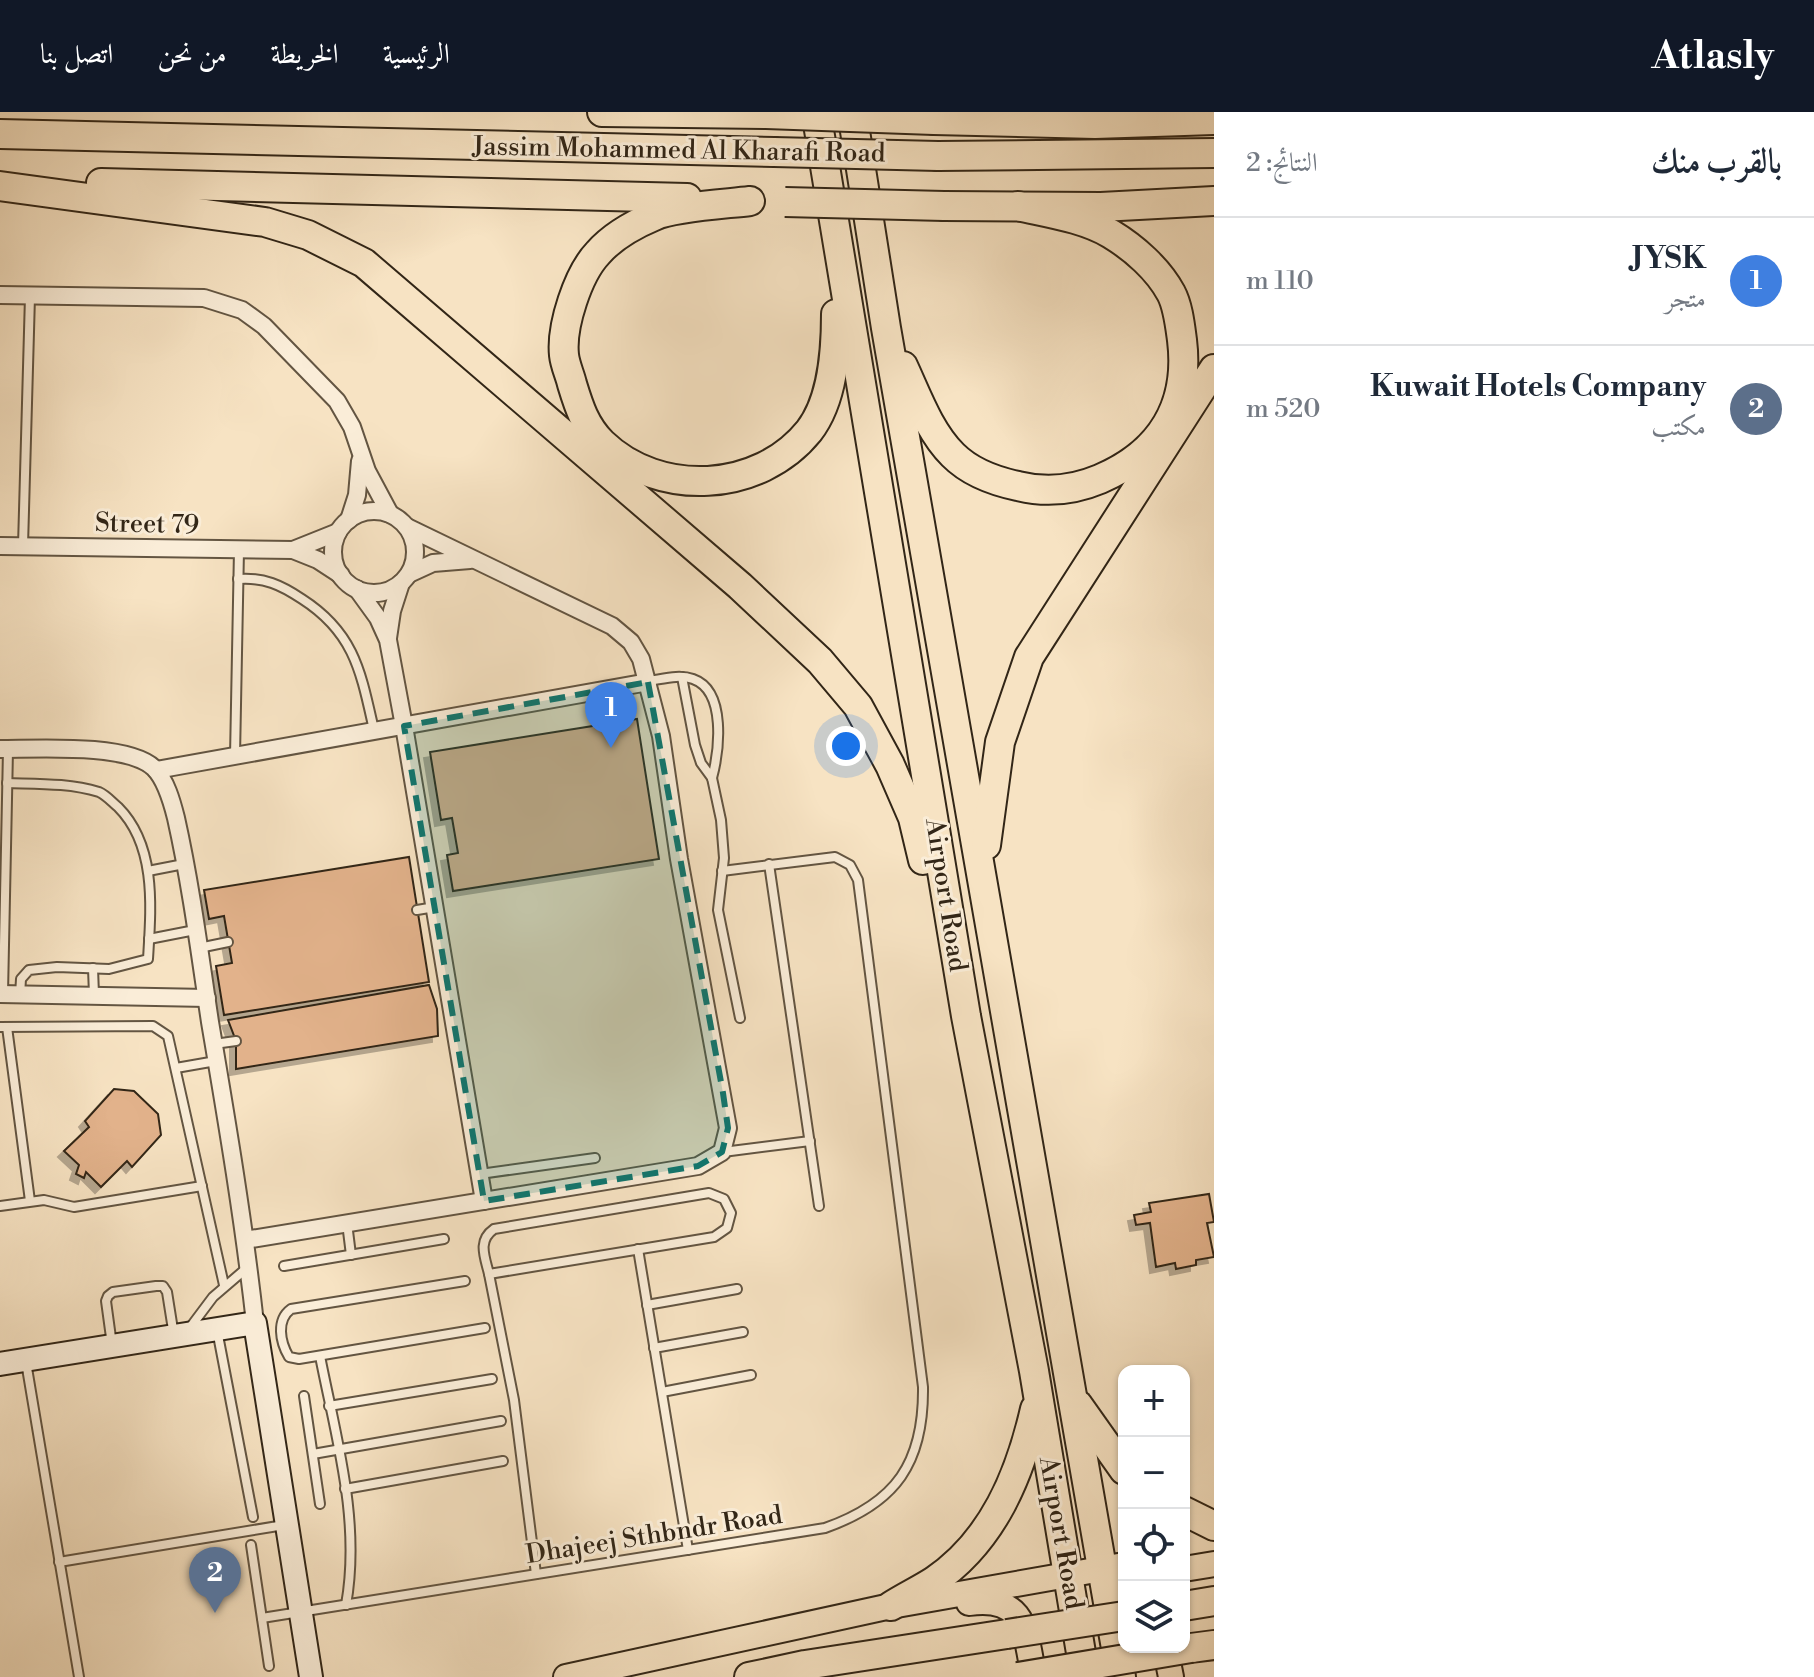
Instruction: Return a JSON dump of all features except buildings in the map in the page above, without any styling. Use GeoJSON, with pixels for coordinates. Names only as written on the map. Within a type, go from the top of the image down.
{"type":"FeatureCollection","features":[{"type":"Feature","properties":{"kind":"highway","name":"Jassim Mohammed Al Kharafi Road"},"geometry":{"type":"LineString","coordinates":[[602,112],[1095,124],[1214,120]]}},
{"type":"Feature","properties":{"kind":"highway","name":"Airport Road"},"geometry":{"type":"LineString","coordinates":[[816,112],[966,1016],[1069,1573],[1085,1677]]}},
{"type":"Feature","properties":{"kind":"highway","name":"Airport Road"},"geometry":{"type":"LineString","coordinates":[[852,112],[886,328],[1074,1399],[1114,1566],[1121,1677]]}},
{"type":"Feature","properties":{"kind":"highway","name":"Jassim Mohammed Al Kharafi Road"},"geometry":{"type":"LineString","coordinates":[[0,134],[938,156],[1214,153]]}},
{"type":"Feature","properties":{"kind":"highway"},"geometry":{"type":"LineString","coordinates":[[0,184],[370,188],[944,206],[1101,207],[1214,201]]}},
{"type":"Feature","properties":{"kind":"highway"},"geometry":{"type":"LineString","coordinates":[[0,184],[265,222],[308,235],[344,252],[364,263],[389,284],[740,586],[820,661],[858,706],[890,765],[913,818],[950,972],[966,1016]]}},
{"type":"Feature","properties":{"kind":"highway"},"geometry":{"type":"LineString","coordinates":[[750,201],[657,214],[598,253],[581,281],[568,315],[564,354],[583,419],[603,443],[628,462],[659,475],[692,483],[723,480],[752,474],[783,454],[809,430],[825,399],[833,363],[837,245]]}},
{"type":"Feature","properties":{"kind":"highway"},"geometry":{"type":"LineString","coordinates":[[886,328],[931,427],[953,455],[979,475],[1032,490],[1063,490],[1091,483],[1121,470],[1147,451],[1166,427],[1179,400],[1185,368],[1181,329],[1172,295],[1153,267],[1110,234],[1088,224],[1018,206]]}},
{"type":"Feature","properties":{"kind":"highway"},"geometry":{"type":"LineString","coordinates":[[982,874],[1000,742],[1029,657],[1214,369]]}},
{"type":"Feature","properties":{"kind":"highway"},"geometry":{"type":"LineString","coordinates":[[891,1606],[936,1579],[975,1544],[1005,1501],[1025,1453],[1037,1396]]}},
{"type":"Feature","properties":{"kind":"highway"},"geometry":{"type":"LineString","coordinates":[[1074,1399],[1118,1461]]}},
{"type":"Feature","properties":{"kind":"highway"},"geometry":{"type":"LineString","coordinates":[[1190,1514],[1214,1526]]}},
{"type":"Feature","properties":{"kind":"highway"},"geometry":{"type":"LineString","coordinates":[[1190,1605],[1214,1601]]}},
{"type":"Feature","properties":{"kind":"highway"},"geometry":{"type":"LineString","coordinates":[[749,1677],[805,1665],[1118,1617]]}},
{"type":"Feature","properties":{"kind":"highway"},"geometry":{"type":"LineString","coordinates":[[1018,1677],[1156,1653]]}},
{"type":"Feature","properties":{"kind":"main road"},"geometry":{"type":"LineString","coordinates":[[1190,1556],[1214,1553]]}},
{"type":"Feature","properties":{"kind":"main road"},"geometry":{"type":"LineString","coordinates":[[1190,1568],[1214,1564]]}},
{"type":"Feature","properties":{"kind":"main road"},"geometry":{"type":"LineString","coordinates":[[566,1677],[891,1606],[1114,1566]]}},
{"type":"Feature","properties":{"kind":"main road"},"geometry":{"type":"LineString","coordinates":[[803,1625],[981,1601],[1001,1603],[1009,1607],[1022,1622],[1034,1677]]}},
{"type":"Feature","properties":{"kind":"main road"},"geometry":{"type":"LineString","coordinates":[[1171,1677],[1186,1653]]}},
{"type":"Feature","properties":{"kind":"street"},"geometry":{"type":"LineString","coordinates":[[0,295],[204,298],[242,310],[264,326],[328,389],[352,427],[361,456],[390,514],[407,527],[472,560],[612,626],[631,642],[641,659],[648,682],[661,736],[679,859],[723,1093],[728,1128],[722,1152],[698,1166],[245,1240]]}},
{"type":"Feature","properties":{"kind":"street"},"geometry":{"type":"LineString","coordinates":[[361,456],[357,495],[333,554],[341,575],[357,589],[378,618],[388,640],[435,907],[445,1008],[484,1201]]}},
{"type":"Feature","properties":{"kind":"street"},"geometry":{"type":"LineString","coordinates":[[344,526],[365,512],[390,514]]}},
{"type":"Feature","properties":{"kind":"street","name":"Street 79"},"geometry":{"type":"LineString","coordinates":[[293,550],[344,526]]}},
{"type":"Feature","properties":{"kind":"street"},"geometry":{"type":"LineString","coordinates":[[388,640],[392,611],[415,556],[412,536],[407,527]]}},
{"type":"Feature","properties":{"kind":"street","name":"Street 79"},"geometry":{"type":"LineString","coordinates":[[0,546],[293,550],[318,560],[341,575]]}},
{"type":"Feature","properties":{"kind":"street"},"geometry":{"type":"LineString","coordinates":[[357,589],[385,591],[433,563],[472,560]]}},
{"type":"Feature","properties":{"kind":"street"},"geometry":{"type":"LineString","coordinates":[[156,770],[648,682]]}},
{"type":"Feature","properties":{"kind":"street"},"geometry":{"type":"LineString","coordinates":[[4,749],[111,751],[145,761],[156,770],[166,787],[176,817],[207,998],[255,1323],[313,1674]]}},
{"type":"Feature","properties":{"kind":"street"},"geometry":{"type":"LineString","coordinates":[[8,994],[207,998]]}},
{"type":"Feature","properties":{"kind":"street"},"geometry":{"type":"LineString","coordinates":[[0,1364],[255,1323]]}},
{"type":"Feature","properties":{"kind":"lane"},"geometry":{"type":"LineString","coordinates":[[23,546],[30,296]]}},
{"type":"Feature","properties":{"kind":"lane"},"geometry":{"type":"LineString","coordinates":[[235,756],[239,549]]}},
{"type":"Feature","properties":{"kind":"lane"},"geometry":{"type":"LineString","coordinates":[[238,579],[261,579],[283,586],[323,613],[335,626],[354,655],[374,731]]}},
{"type":"Feature","properties":{"kind":"lane"},"geometry":{"type":"LineString","coordinates":[[682,677],[697,754],[712,778],[723,832],[719,920],[740,1018]]}},
{"type":"Feature","properties":{"kind":"lane"},"geometry":{"type":"LineString","coordinates":[[648,682],[682,677],[700,682],[712,696],[718,746],[712,778]]}},
{"type":"Feature","properties":{"kind":"lane"},"geometry":{"type":"LineString","coordinates":[[4,749],[7,783],[8,994]]}},
{"type":"Feature","properties":{"kind":"lane"},"geometry":{"type":"LineString","coordinates":[[7,783],[58,784],[102,793],[130,820],[148,863],[149,939],[148,959],[109,969],[57,967],[29,970],[8,994]]}},
{"type":"Feature","properties":{"kind":"lane","name":"Dhajeej Sthbndr Road"},"geometry":{"type":"LineString","coordinates":[[262,1618],[825,1528],[855,1518],[881,1500],[902,1477],[917,1449],[924,1419],[923,1387],[858,880],[850,865],[835,857],[769,864]]}},
{"type":"Feature","properties":{"kind":"lane"},"geometry":{"type":"LineString","coordinates":[[148,871],[184,864]]}},
{"type":"Feature","properties":{"kind":"lane"},"geometry":{"type":"LineString","coordinates":[[722,871],[769,864],[819,1206]]}},
{"type":"Feature","properties":{"kind":"lane"},"geometry":{"type":"LineString","coordinates":[[417,910],[435,907]]}},
{"type":"Feature","properties":{"kind":"lane"},"geometry":{"type":"LineString","coordinates":[[149,939],[195,930]]}},
{"type":"Feature","properties":{"kind":"lane"},"geometry":{"type":"LineString","coordinates":[[198,948],[228,942]]}},
{"type":"Feature","properties":{"kind":"lane"},"geometry":{"type":"LineString","coordinates":[[93,968],[94,996]]}},
{"type":"Feature","properties":{"kind":"lane"},"geometry":{"type":"LineString","coordinates":[[30,1201],[3,1027],[153,1026],[168,1036],[224,1285]]}},
{"type":"Feature","properties":{"kind":"lane"},"geometry":{"type":"LineString","coordinates":[[176,1068],[236,1041]]}},
{"type":"Feature","properties":{"kind":"lane"},"geometry":{"type":"LineString","coordinates":[[722,1152],[810,1141]]}},
{"type":"Feature","properties":{"kind":"lane"},"geometry":{"type":"LineString","coordinates":[[480,1174],[595,1158]]}},
{"type":"Feature","properties":{"kind":"lane"},"geometry":{"type":"LineString","coordinates":[[0,1206],[44,1200],[74,1207],[202,1186]]}},
{"type":"Feature","properties":{"kind":"lane"},"geometry":{"type":"LineString","coordinates":[[489,1274],[721,1234],[730,1221],[729,1205],[724,1199],[709,1193],[494,1229],[488,1233],[483,1245],[514,1400],[536,1574]]}},
{"type":"Feature","properties":{"kind":"lane"},"geometry":{"type":"LineString","coordinates":[[347,1223],[351,1255]]}},
{"type":"Feature","properties":{"kind":"lane"},"geometry":{"type":"LineString","coordinates":[[284,1266],[444,1239]]}},
{"type":"Feature","properties":{"kind":"lane"},"geometry":{"type":"LineString","coordinates":[[638,1249],[688,1550]]}},
{"type":"Feature","properties":{"kind":"lane"},"geometry":{"type":"LineString","coordinates":[[180,1336],[224,1285],[249,1267]]}},
{"type":"Feature","properties":{"kind":"lane"},"geometry":{"type":"LineString","coordinates":[[465,1281],[286,1312],[281,1322],[286,1353],[294,1359],[320,1356],[485,1328]]}},
{"type":"Feature","properties":{"kind":"lane"},"geometry":{"type":"LineString","coordinates":[[112,1346],[106,1298],[110,1293],[159,1285],[165,1289],[180,1336]]}},
{"type":"Feature","properties":{"kind":"lane"},"geometry":{"type":"LineString","coordinates":[[647,1305],[737,1289]]}},
{"type":"Feature","properties":{"kind":"lane"},"geometry":{"type":"LineString","coordinates":[[217,1330],[253,1517]]}},
{"type":"Feature","properties":{"kind":"lane"},"geometry":{"type":"LineString","coordinates":[[654,1348],[743,1332]]}},
{"type":"Feature","properties":{"kind":"lane"},"geometry":{"type":"LineString","coordinates":[[320,1356],[352,1535],[346,1605]]}},
{"type":"Feature","properties":{"kind":"lane"},"geometry":{"type":"LineString","coordinates":[[25,1359],[79,1677]]}},
{"type":"Feature","properties":{"kind":"lane"},"geometry":{"type":"LineString","coordinates":[[662,1392],[751,1375]]}},
{"type":"Feature","properties":{"kind":"lane"},"geometry":{"type":"LineString","coordinates":[[329,1406],[492,1379]]}},
{"type":"Feature","properties":{"kind":"lane"},"geometry":{"type":"LineString","coordinates":[[304,1396],[320,1504]]}},
{"type":"Feature","properties":{"kind":"lane"},"geometry":{"type":"LineString","coordinates":[[313,1454],[501,1421]]}},
{"type":"Feature","properties":{"kind":"lane"},"geometry":{"type":"LineString","coordinates":[[345,1489],[503,1461]]}},
{"type":"Feature","properties":{"kind":"lane"},"geometry":{"type":"LineString","coordinates":[[59,1562],[288,1525]]}},
{"type":"Feature","properties":{"kind":"lane"},"geometry":{"type":"LineString","coordinates":[[251,1545],[269,1666]]}},
{"type":"Feature","properties":{"kind":"highlighted area"},"geometry":{"type":"Polygon","coordinates":[[[648,682],[723,1093],[728,1128],[722,1152],[698,1166],[484,1201],[404,726],[648,682]]]}},
{"type":"Feature","properties":{"kind":"place","name":"JYSK"},"geometry":{"type":"Point","coordinates":[611,748]}},
{"type":"Feature","properties":{"kind":"place","name":"Kuwait Hotels Company"},"geometry":{"type":"Point","coordinates":[215,1613]}}]}
